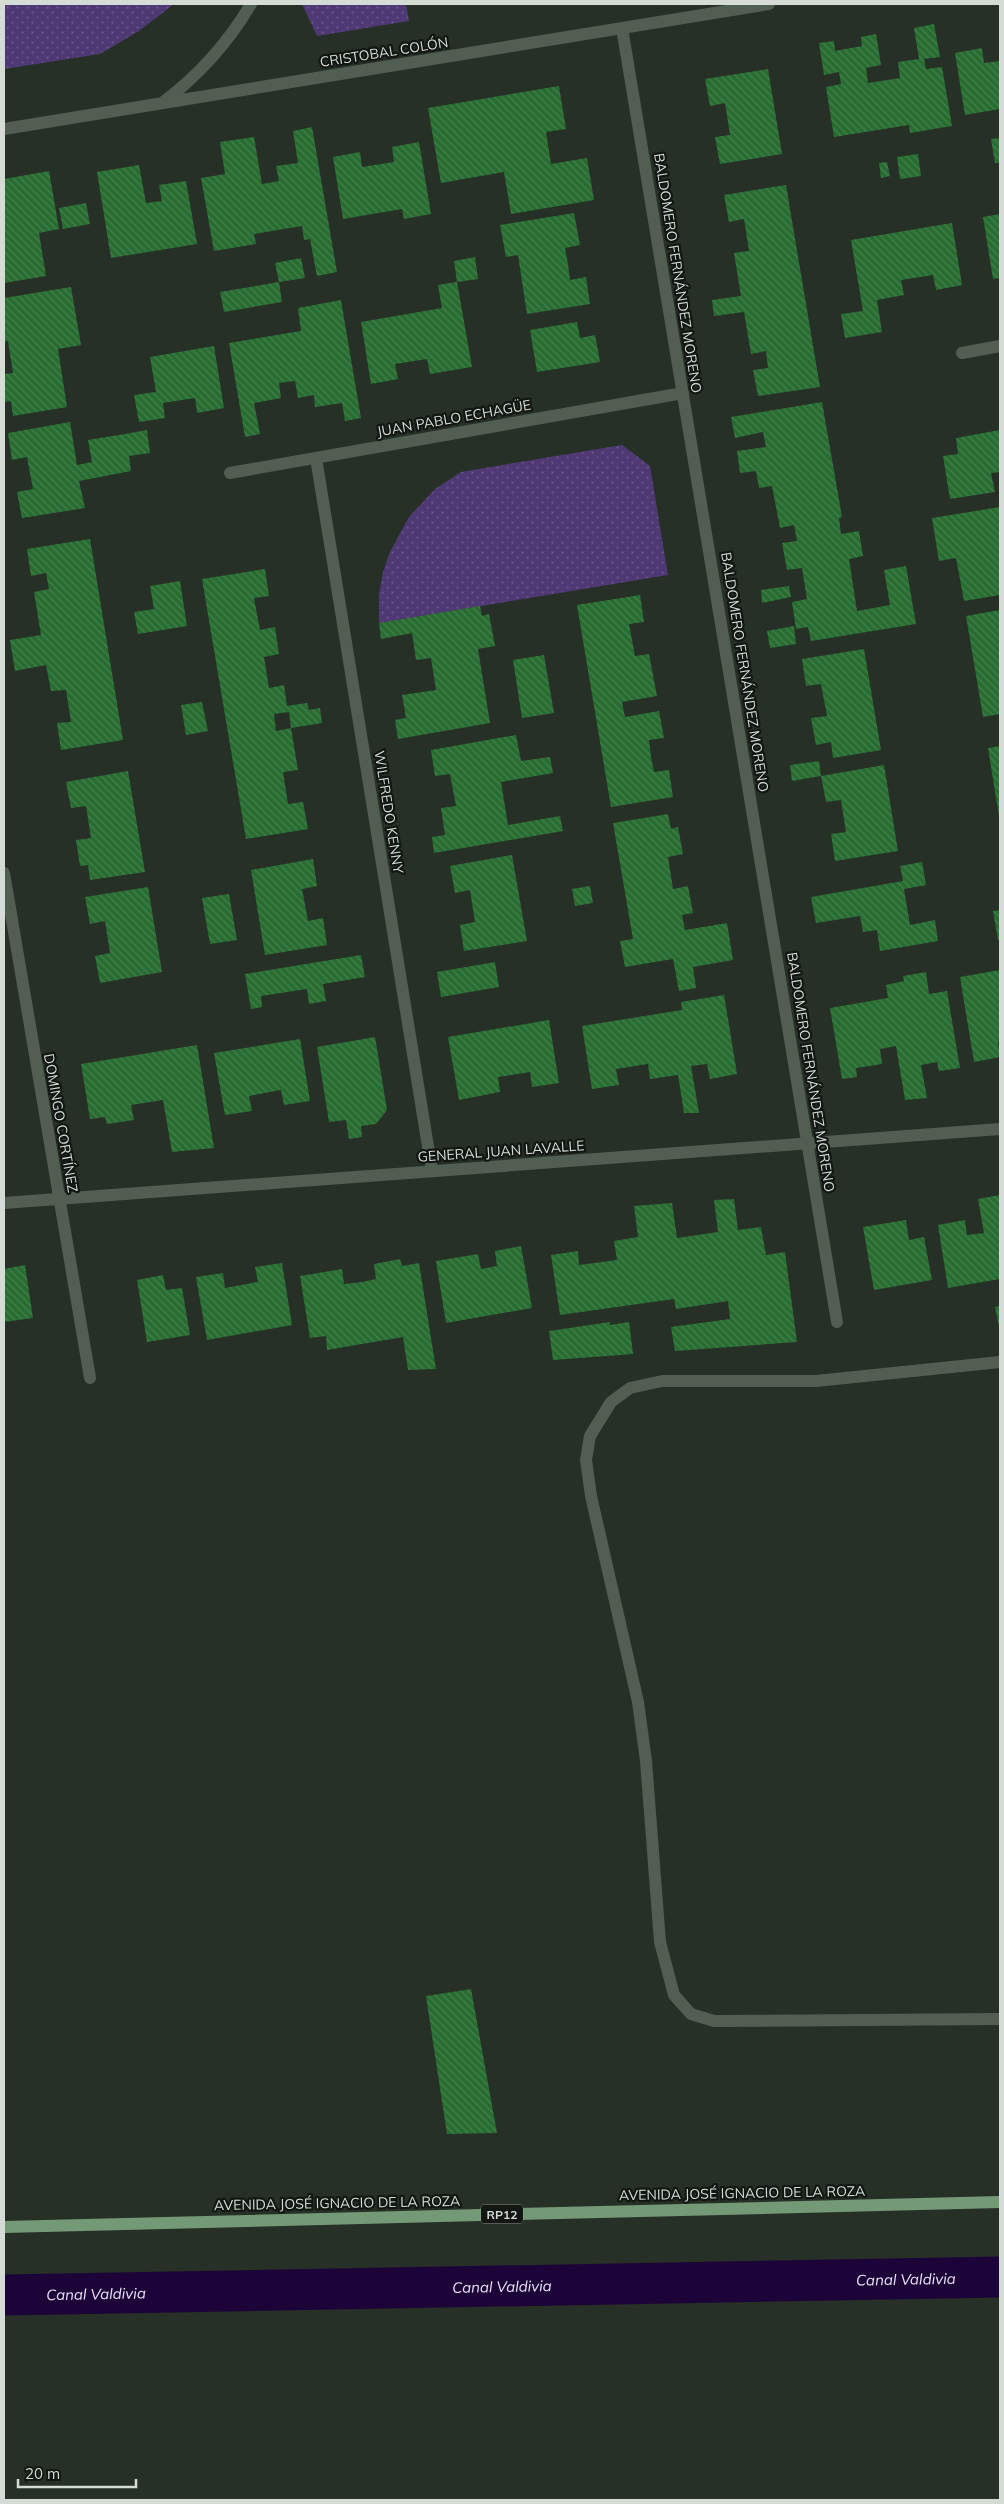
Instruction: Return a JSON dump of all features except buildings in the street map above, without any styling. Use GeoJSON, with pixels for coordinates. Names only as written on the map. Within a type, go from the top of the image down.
{"type":"FeatureCollection","features":[{"type":"Feature","properties":{"kind":"main road","name":"AVENIDA JOSÉ IGNACIO DE LA ROZA"},"geometry":{"type":"LineString","coordinates":[[4,2227],[1000,2202]]}},
{"type":"Feature","properties":{"kind":"street"},"geometry":{"type":"LineString","coordinates":[[160,104],[189,82],[208,62],[251,4]]}},
{"type":"Feature","properties":{"kind":"street","name":"CRISTOBAL COLÓN"},"geometry":{"type":"LineString","coordinates":[[4,129],[769,4]]}},
{"type":"Feature","properties":{"kind":"street","name":"BALDOMERO FERNÁNDEZ MORENO"},"geometry":{"type":"LineString","coordinates":[[622,28],[837,1322]]}},
{"type":"Feature","properties":{"kind":"street"},"geometry":{"type":"LineString","coordinates":[[962,353],[1000,346]]}},
{"type":"Feature","properties":{"kind":"street","name":"JUAN PABLO ECHAGÜE"},"geometry":{"type":"LineString","coordinates":[[230,473],[683,393]]}},
{"type":"Feature","properties":{"kind":"street","name":"WILFREDO KENNY"},"geometry":{"type":"LineString","coordinates":[[316,458],[432,1171]]}},
{"type":"Feature","properties":{"kind":"street","name":"DOMINGO CORTÍNEZ"},"geometry":{"type":"LineString","coordinates":[[4,873],[90,1378]]}},
{"type":"Feature","properties":{"kind":"street","name":"GENERAL JUAN LAVALLE"},"geometry":{"type":"LineString","coordinates":[[4,1203],[1000,1130]]}},
{"type":"Feature","properties":{"kind":"street"},"geometry":{"type":"LineString","coordinates":[[1000,1362],[816,1381],[662,1381],[638,1386],[630,1388],[611,1402],[590,1436],[586,1460],[605,1564],[638,1702],[648,1779],[660,1942],[674,1995],[691,2014],[714,2021],[1000,2019]]}},
{"type":"Feature","properties":{"kind":"shaded area"},"geometry":{"type":"Polygon","coordinates":[[[4,4],[174,4],[139,31],[100,54],[4,69],[4,4]]]}},
{"type":"Feature","properties":{"kind":"shaded area"},"geometry":{"type":"Polygon","coordinates":[[[302,4],[406,4],[409,21],[317,36],[302,4]]]}},
{"type":"Feature","properties":{"kind":"shaded area"},"geometry":{"type":"Polygon","coordinates":[[[622,445],[650,466],[668,575],[379,623],[379,594],[383,572],[390,552],[409,517],[435,489],[461,472],[622,445]]]}},
{"type":"Feature","properties":{"kind":"waterway","name":"Canal Valdivia"},"geometry":{"type":"LineString","coordinates":[[4,2295],[1000,2277]]}}]}
